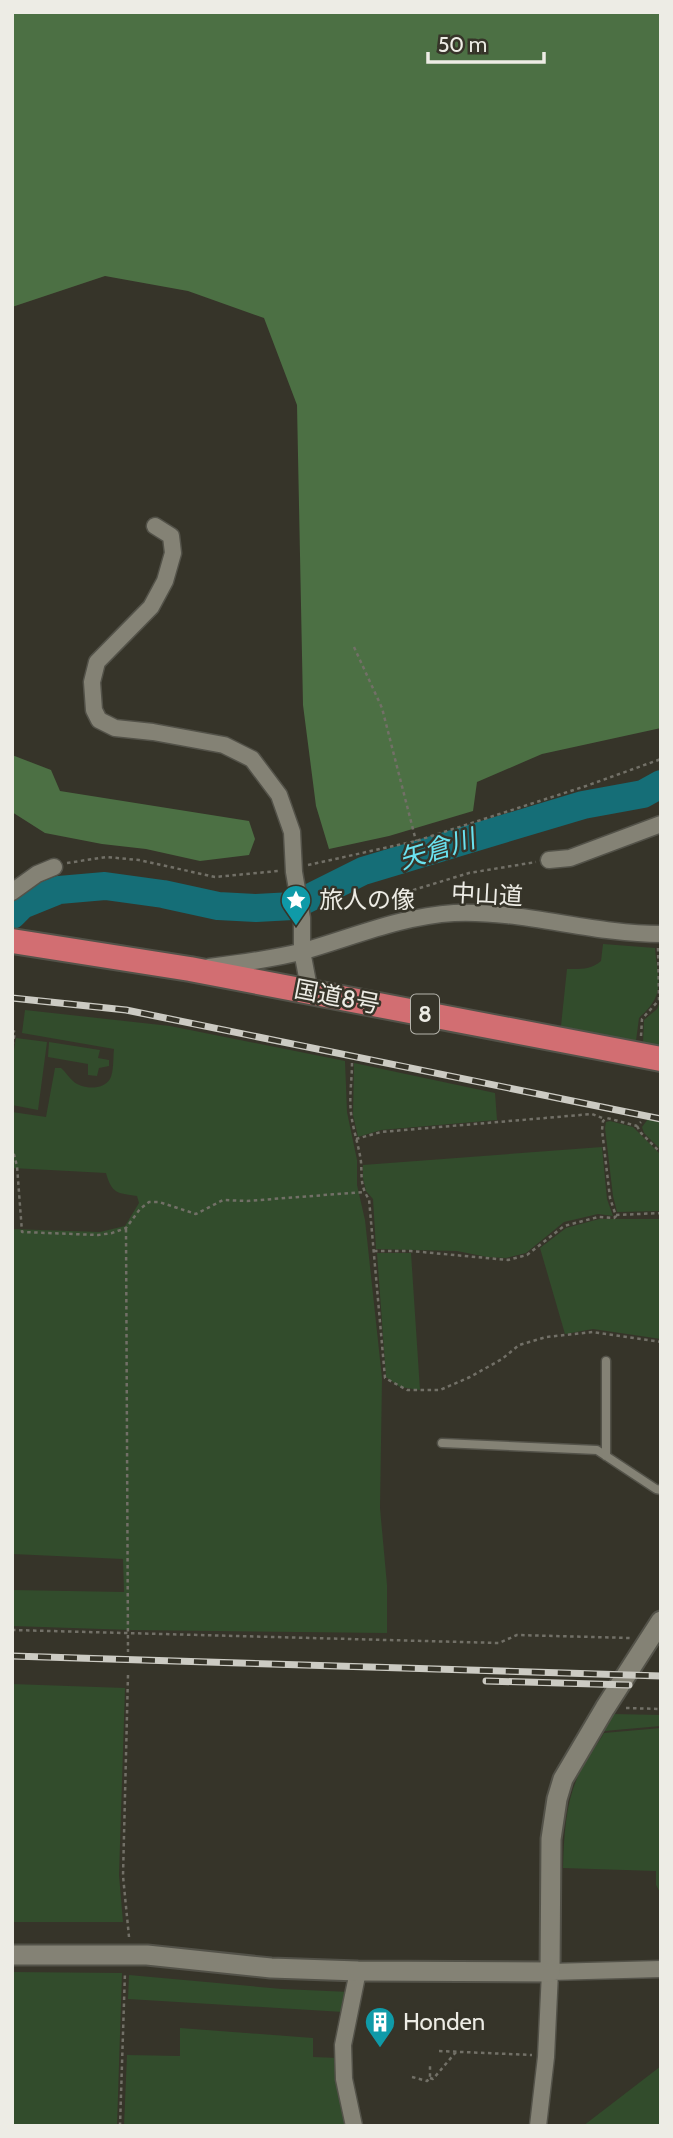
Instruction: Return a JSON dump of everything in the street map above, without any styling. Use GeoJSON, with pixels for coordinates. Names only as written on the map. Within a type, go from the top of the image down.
{"type":"FeatureCollection","features":[{"type":"Feature","properties":{"kind":"highway","name":"国道8号"},"geometry":{"type":"LineString","coordinates":[[23,942],[190,970],[651,1057]]}},
{"type":"Feature","properties":{"kind":"street"},"geometry":{"type":"LineString","coordinates":[[155,526],[171,536],[173,554],[165,581],[151,607],[97,662],[92,682],[94,710],[99,720],[115,728],[153,732],[224,746],[252,759],[279,795],[292,832],[294,870],[302,918],[302,951],[310,993]]}},
{"type":"Feature","properties":{"kind":"street"},"geometry":{"type":"LineString","coordinates":[[550,860],[570,858],[661,824]]}},
{"type":"Feature","properties":{"kind":"street"},"geometry":{"type":"LineString","coordinates":[[12,892],[37,874],[54,867]]}},
{"type":"Feature","properties":{"kind":"street","name":"中山道"},"geometry":{"type":"LineString","coordinates":[[190,970],[267,960],[403,920],[453,913],[478,913],[604,931],[659,934]]}},
{"type":"Feature","properties":{"kind":"street"},"geometry":{"type":"LineString","coordinates":[[254,982],[267,960]]}},
{"type":"Feature","properties":{"kind":"street"},"geometry":{"type":"LineString","coordinates":[[538,2126],[546,2057],[551,1839],[557,1798],[572,1760],[661,1621]]}},
{"type":"Feature","properties":{"kind":"street"},"geometry":{"type":"LineString","coordinates":[[12,1955],[126,1955],[271,1968],[358,1971],[550,1972],[661,1969]]}},
{"type":"Feature","properties":{"kind":"street"},"geometry":{"type":"LineString","coordinates":[[354,2126],[344,2079],[343,2045],[358,1971]]}},
{"type":"Feature","properties":{"kind":"lane"},"geometry":{"type":"LineString","coordinates":[[606,1361],[606,1456]]}},
{"type":"Feature","properties":{"kind":"lane"},"geometry":{"type":"LineString","coordinates":[[442,1443],[597,1450],[661,1490]]}},
{"type":"Feature","properties":{"kind":"path"},"geometry":{"type":"LineString","coordinates":[[354,647],[382,708],[416,841]]}},
{"type":"Feature","properties":{"kind":"path"},"geometry":{"type":"LineString","coordinates":[[54,867],[63,863],[106,857],[139,860],[215,877],[294,870],[416,841],[661,759]]}},
{"type":"Feature","properties":{"kind":"path"},"geometry":{"type":"LineString","coordinates":[[403,920],[401,904],[403,896],[410,891],[482,870],[550,860]]}},
{"type":"Feature","properties":{"kind":"path"},"geometry":{"type":"LineString","coordinates":[[651,1057],[642,1019],[659,1000],[659,934]]}},
{"type":"Feature","properties":{"kind":"path"},"geometry":{"type":"LineString","coordinates":[[12,1030],[15,1032],[12,1048]]}},
{"type":"Feature","properties":{"kind":"path"},"geometry":{"type":"LineString","coordinates":[[352,1063],[350,1093],[364,1192],[369,1199],[385,1378],[407,1390],[440,1390],[502,1359],[519,1345],[546,1337],[593,1332],[661,1342]]}},
{"type":"Feature","properties":{"kind":"path"},"geometry":{"type":"LineString","coordinates":[[356,1139],[381,1132],[592,1114],[637,1126],[661,1153]]}},
{"type":"Feature","properties":{"kind":"path"},"geometry":{"type":"LineString","coordinates":[[605,1119],[601,1130],[610,1198],[616,1215]]}},
{"type":"Feature","properties":{"kind":"path"},"geometry":{"type":"LineString","coordinates":[[637,1126],[641,1122]]}},
{"type":"Feature","properties":{"kind":"path"},"geometry":{"type":"LineString","coordinates":[[12,1147],[18,1166],[22,1232],[98,1235],[126,1228]]}},
{"type":"Feature","properties":{"kind":"path"},"geometry":{"type":"LineString","coordinates":[[128,1652],[126,1228],[140,1209],[149,1202],[159,1202],[196,1214],[223,1200],[247,1201],[364,1192]]}},
{"type":"Feature","properties":{"kind":"path"},"geometry":{"type":"LineString","coordinates":[[374,1251],[411,1251],[508,1260],[527,1255],[564,1226],[598,1217],[661,1213]]}},
{"type":"Feature","properties":{"kind":"path"},"geometry":{"type":"LineString","coordinates":[[12,1630],[499,1643],[517,1635],[633,1638],[646,1646]]}},
{"type":"Feature","properties":{"kind":"path"},"geometry":{"type":"LineString","coordinates":[[120,2126],[126,1955],[129,1943],[123,1876],[126,1847],[128,1675]]}},
{"type":"Feature","properties":{"kind":"path"},"geometry":{"type":"LineString","coordinates":[[605,1708],[661,1709]]}},
{"type":"Feature","properties":{"kind":"path"},"geometry":{"type":"LineString","coordinates":[[439,2051],[546,2057]]}},
{"type":"Feature","properties":{"kind":"path"},"geometry":{"type":"LineString","coordinates":[[412,2077],[427,2081],[433,2078],[456,2052]]}},
{"type":"Feature","properties":{"kind":"path"},"geometry":{"type":"LineString","coordinates":[[430,2066],[430,2078]]}},
{"type":"Feature","properties":{"kind":"green space"},"geometry":{"type":"Polygon","coordinates":[[[12,12],[661,12],[661,728],[542,754],[477,782],[473,811],[389,836],[329,849],[316,806],[303,705],[297,405],[264,318],[188,291],[105,276],[12,307],[12,12]]]}},
{"type":"Feature","properties":{"kind":"green space"},"geometry":{"type":"Polygon","coordinates":[[[12,755],[51,770],[60,791],[249,821],[255,839],[249,855],[200,861],[146,849],[45,833],[12,812],[12,755]]]}},
{"type":"Feature","properties":{"kind":"green space"},"geometry":{"type":"Polygon","coordinates":[[[603,944],[655,948],[657,994],[639,1018],[636,1041],[561,1026],[567,969],[597,964],[601,961],[603,944]]]}},
{"type":"Feature","properties":{"kind":"green space"},"geometry":{"type":"Polygon","coordinates":[[[661,999],[661,1046],[643,1043],[644,1020],[657,1009],[661,999]]]}},
{"type":"Feature","properties":{"kind":"green space"},"geometry":{"type":"Polygon","coordinates":[[[25,1010],[170,1026],[345,1061],[347,1112],[357,1160],[357,1185],[365,1220],[382,1378],[380,1508],[387,1585],[387,1633],[12,1626],[12,1590],[124,1592],[123,1559],[12,1554],[12,1229],[100,1232],[125,1226],[139,1203],[137,1196],[113,1189],[106,1173],[12,1168],[12,1112],[46,1117],[55,1068],[61,1068],[77,1084],[92,1088],[107,1083],[113,1064],[114,1049],[22,1033],[25,1010]]]}},
{"type":"Feature","properties":{"kind":"green space"},"geometry":{"type":"Polygon","coordinates":[[[16,1038],[47,1042],[38,1110],[12,1105],[12,1061],[16,1038]]]}},
{"type":"Feature","properties":{"kind":"green space"},"geometry":{"type":"Polygon","coordinates":[[[49,1042],[100,1050],[98,1058],[109,1060],[109,1066],[99,1068],[97,1076],[88,1075],[88,1064],[48,1057],[49,1042]]]}},
{"type":"Feature","properties":{"kind":"green space"},"geometry":{"type":"Polygon","coordinates":[[[354,1063],[495,1093],[497,1120],[381,1130],[358,1137],[353,1115],[354,1063]]]}},
{"type":"Feature","properties":{"kind":"green space"},"geometry":{"type":"Polygon","coordinates":[[[648,1119],[661,1122],[661,1150],[644,1133],[642,1127],[648,1119]]]}},
{"type":"Feature","properties":{"kind":"green space"},"geometry":{"type":"Polygon","coordinates":[[[606,1122],[633,1127],[661,1155],[661,1211],[617,1212],[605,1128],[606,1122]]]}},
{"type":"Feature","properties":{"kind":"green space"},"geometry":{"type":"Polygon","coordinates":[[[602,1147],[607,1199],[613,1216],[598,1214],[564,1222],[526,1253],[506,1258],[457,1251],[376,1249],[373,1199],[366,1191],[363,1165],[602,1147]]]}},
{"type":"Feature","properties":{"kind":"green space"},"geometry":{"type":"Polygon","coordinates":[[[599,1219],[661,1219],[661,1339],[593,1329],[565,1334],[540,1248],[566,1228],[599,1219]]]}},
{"type":"Feature","properties":{"kind":"green space"},"geometry":{"type":"Polygon","coordinates":[[[377,1253],[411,1253],[420,1390],[400,1387],[386,1377],[377,1253]]]}},
{"type":"Feature","properties":{"kind":"green space"},"geometry":{"type":"Polygon","coordinates":[[[12,1684],[125,1688],[119,1875],[123,1922],[12,1922],[12,1684]]]}},
{"type":"Feature","properties":{"kind":"green space"},"geometry":{"type":"Polygon","coordinates":[[[613,1714],[661,1715],[661,1726],[604,1731],[613,1714]]]}},
{"type":"Feature","properties":{"kind":"green space"},"geometry":{"type":"Polygon","coordinates":[[[661,1728],[661,1894],[656,1885],[656,1871],[563,1868],[570,1798],[583,1765],[604,1733],[661,1728]]]}},
{"type":"Feature","properties":{"kind":"green space"},"geometry":{"type":"Polygon","coordinates":[[[12,1972],[122,1973],[117,2126],[12,2126],[12,1972]]]}},
{"type":"Feature","properties":{"kind":"green space"},"geometry":{"type":"Polygon","coordinates":[[[129,1975],[282,1989],[350,1992],[343,2012],[128,1999],[129,1975]]]}},
{"type":"Feature","properties":{"kind":"green space"},"geometry":{"type":"Polygon","coordinates":[[[180,2028],[313,2038],[313,2057],[338,2058],[349,2126],[124,2126],[127,2055],[180,2056],[180,2028]]]}},
{"type":"Feature","properties":{"kind":"green space"},"geometry":{"type":"Polygon","coordinates":[[[661,2066],[661,2126],[583,2126],[661,2066]]]}},
{"type":"Feature","properties":{"kind":"waterway","name":"矢倉川"},"geometry":{"type":"LineString","coordinates":[[12,915],[22,905],[59,890],[105,886],[163,894],[218,906],[293,906],[363,871],[583,805],[643,794],[661,784]]}},
{"type":"Feature","properties":{"kind":"railway"},"geometry":{"type":"LineString","coordinates":[[12,998],[126,1010],[661,1119]]}},
{"type":"Feature","properties":{"kind":"railway"},"geometry":{"type":"LineString","coordinates":[[12,1656],[661,1676]]}},
{"type":"Feature","properties":{"kind":"railway"},"geometry":{"type":"LineString","coordinates":[[486,1681],[629,1685]]}},
{"type":"Feature","properties":{"kind":"place","name":"旅人の像"},"geometry":{"type":"Point","coordinates":[296,927]}},
{"type":"Feature","properties":{"kind":"place","name":"Honden"},"geometry":{"type":"Point","coordinates":[380,2049]}}]}
